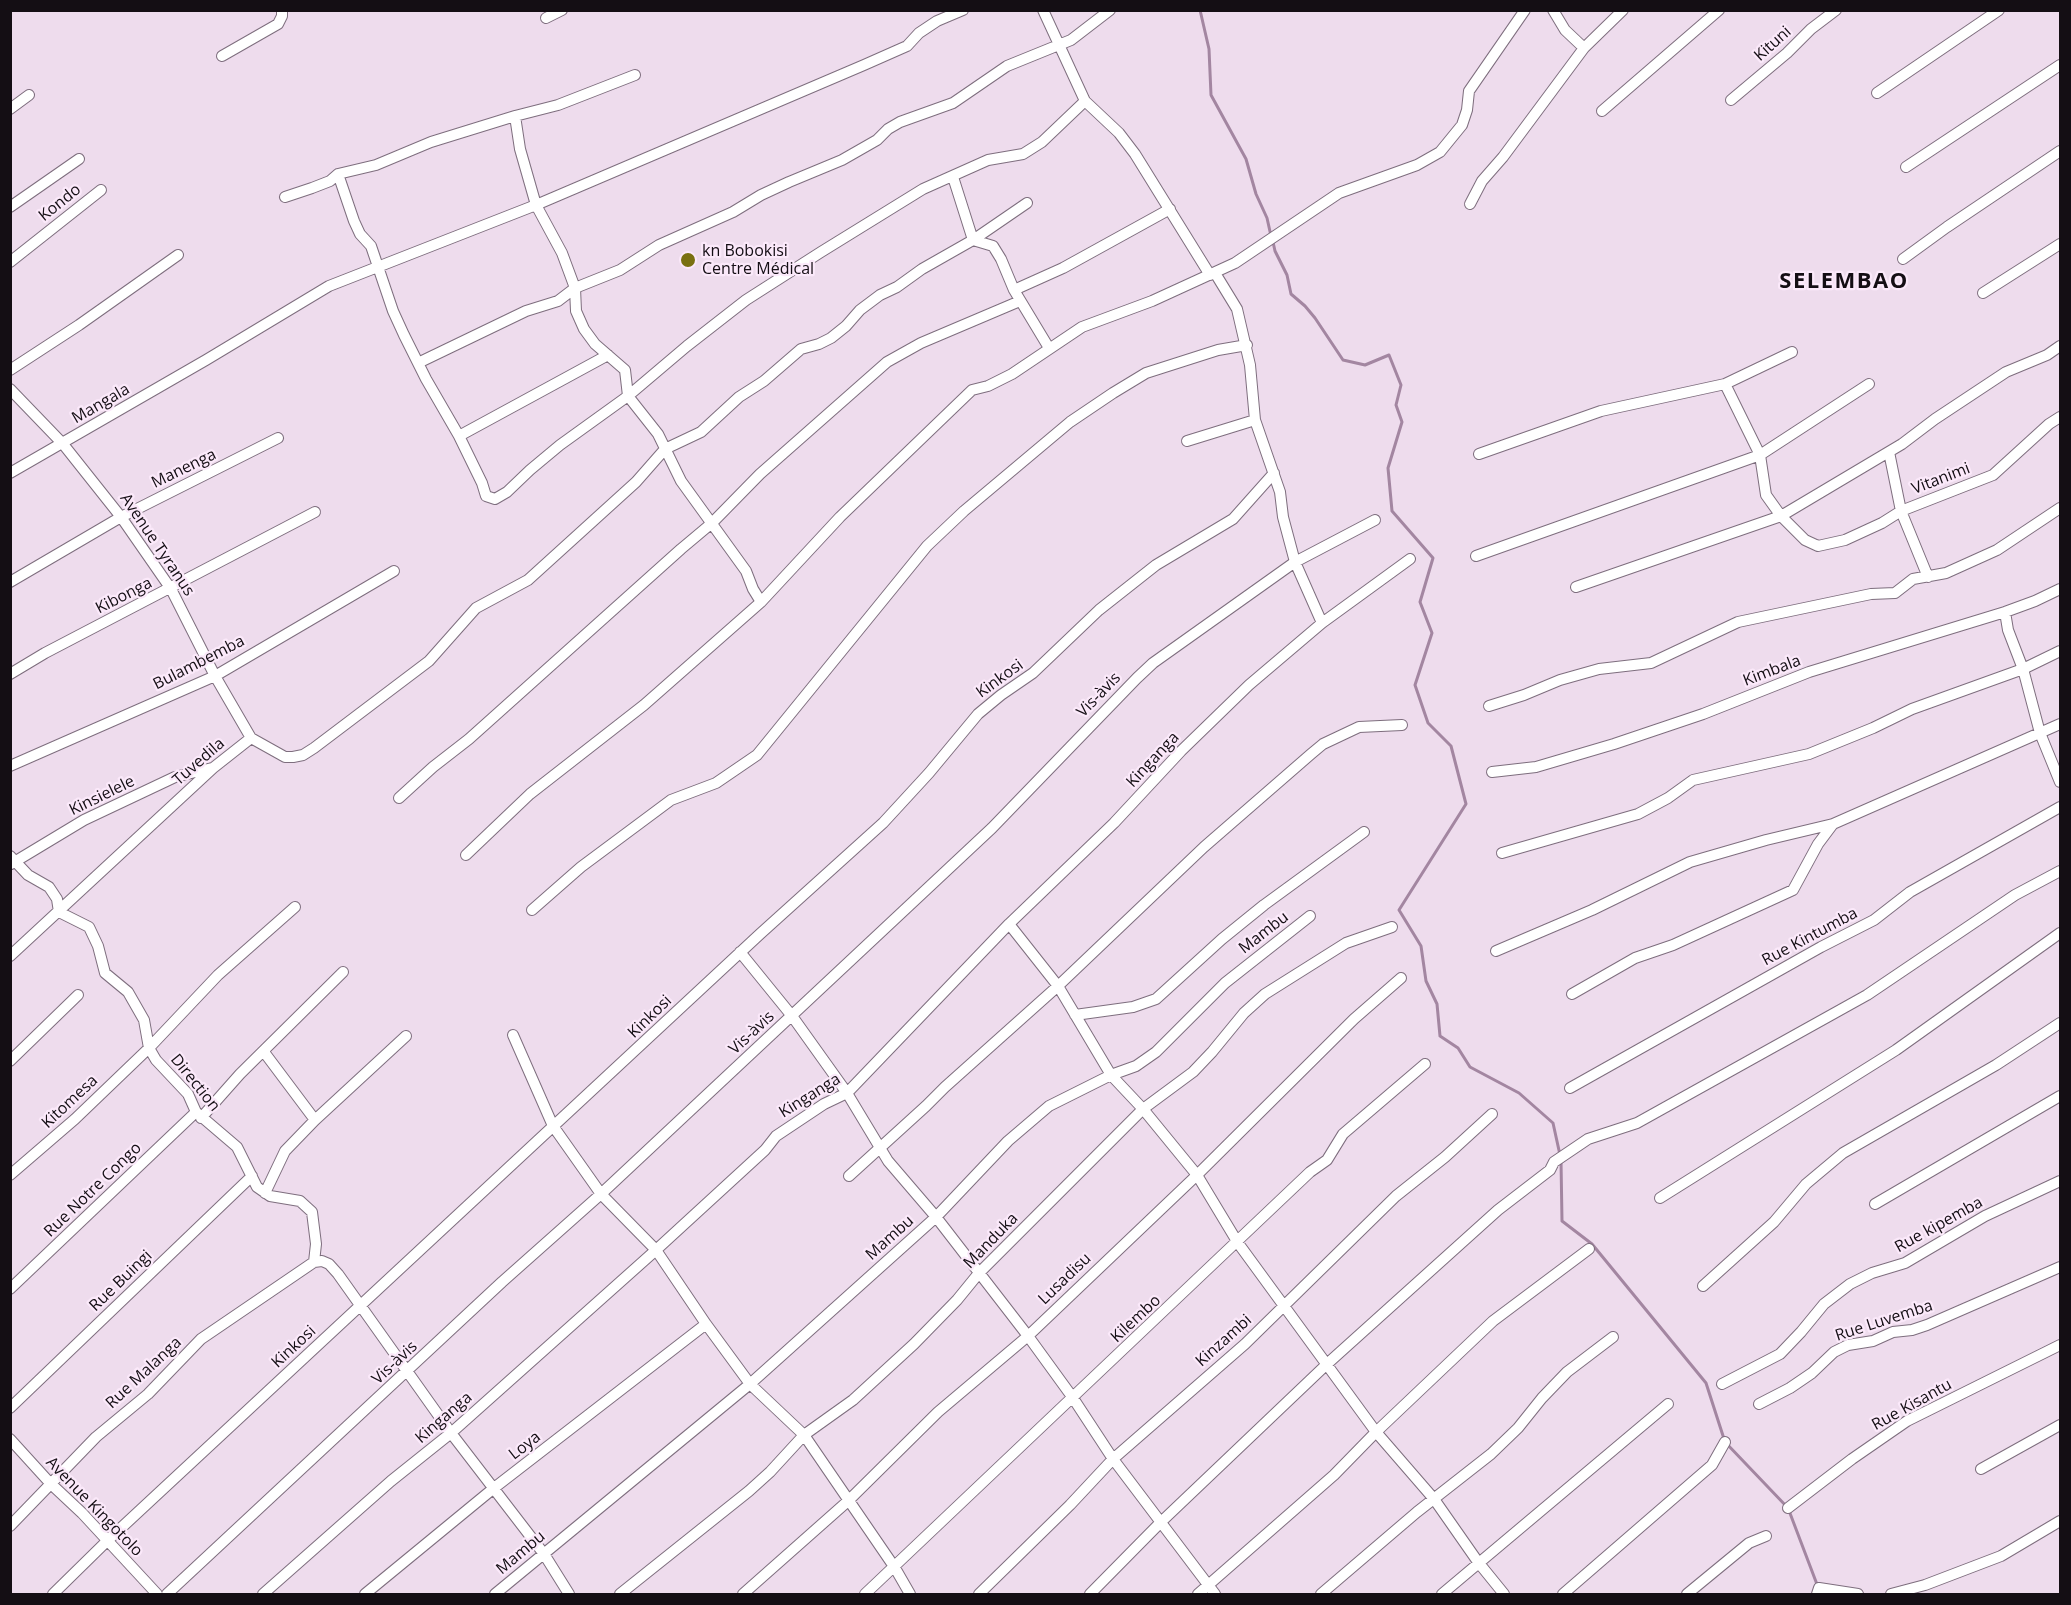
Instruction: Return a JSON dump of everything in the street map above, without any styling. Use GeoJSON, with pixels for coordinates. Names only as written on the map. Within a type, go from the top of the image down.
{"type":"FeatureCollection","features":[{"type":"Feature","properties":{"kind":"street"},"geometry":{"type":"LineString","coordinates":[[546,18],[562,10]]}},
{"type":"Feature","properties":{"kind":"street","name":"Mangala"},"geometry":{"type":"LineString","coordinates":[[10,473],[329,286],[536,205],[901,49],[937,21],[963,10]]}},
{"type":"Feature","properties":{"kind":"street"},"geometry":{"type":"LineString","coordinates":[[1043,10],[1085,100],[1119,133],[1135,154],[1237,309],[1247,345],[1255,420],[1274,474],[1295,562],[1322,623]]}},
{"type":"Feature","properties":{"kind":"street"},"geometry":{"type":"LineString","coordinates":[[418,363],[526,311],[558,301],[575,288],[620,270],[659,245],[733,212],[760,195],[842,160],[877,140],[888,129],[900,122],[953,103],[1007,66],[1060,45],[1084,32],[1110,10]]}},
{"type":"Feature","properties":{"kind":"street"},"geometry":{"type":"LineString","coordinates":[[466,855],[530,794],[644,705],[761,602],[840,518],[967,394],[1012,374],[1082,327],[1152,301],[1235,263],[1339,193],[1417,165],[1440,152],[1462,125],[1467,110],[1469,91],[1525,10]]}},
{"type":"Feature","properties":{"kind":"street"},"geometry":{"type":"LineString","coordinates":[[1553,10],[1565,30],[1584,48]]}},
{"type":"Feature","properties":{"kind":"street"},"geometry":{"type":"LineString","coordinates":[[1470,204],[1482,181],[1503,157],[1584,48],[1623,10]]}},
{"type":"Feature","properties":{"kind":"street"},"geometry":{"type":"LineString","coordinates":[[1602,111],[1719,10]]}},
{"type":"Feature","properties":{"kind":"street","name":"Kituni"},"geometry":{"type":"LineString","coordinates":[[1731,100],[1787,53],[1811,29],[1836,10]]}},
{"type":"Feature","properties":{"kind":"street"},"geometry":{"type":"LineString","coordinates":[[1877,93],[1999,10]]}},
{"type":"Feature","properties":{"kind":"street"},"geometry":{"type":"LineString","coordinates":[[222,56],[278,24],[285,12]]}},
{"type":"Feature","properties":{"kind":"street"},"geometry":{"type":"LineString","coordinates":[[1906,167],[2061,65]]}},
{"type":"Feature","properties":{"kind":"street"},"geometry":{"type":"LineString","coordinates":[[285,197],[330,181],[338,174],[376,165],[431,142],[558,105],[635,75]]}},
{"type":"Feature","properties":{"kind":"street"},"geometry":{"type":"LineString","coordinates":[[10,109],[29,95]]}},
{"type":"Feature","properties":{"kind":"street"},"geometry":{"type":"LineString","coordinates":[[338,174],[354,221],[360,234],[371,246],[393,311],[418,363],[459,436],[483,483],[486,496],[495,499],[507,492],[560,445],[628,396],[746,300],[923,189],[988,160],[1023,154],[1042,142],[1085,100]]}},
{"type":"Feature","properties":{"kind":"street"},"geometry":{"type":"LineString","coordinates":[[515,116],[520,149],[536,205],[562,253],[575,288],[576,311],[584,330],[595,344],[625,370],[628,396],[658,434],[681,481],[746,571],[753,590],[761,602]]}},
{"type":"Feature","properties":{"kind":"street"},"geometry":{"type":"LineString","coordinates":[[1903,259],[2061,151]]}},
{"type":"Feature","properties":{"kind":"street"},"geometry":{"type":"LineString","coordinates":[[10,207],[79,159]]}},
{"type":"Feature","properties":{"kind":"street"},"geometry":{"type":"LineString","coordinates":[[953,177],[973,240]]}},
{"type":"Feature","properties":{"kind":"street","name":"Kondo"},"geometry":{"type":"LineString","coordinates":[[10,262],[101,190]]}},
{"type":"Feature","properties":{"kind":"street"},"geometry":{"type":"LineString","coordinates":[[251,738],[285,757],[293,758],[303,755],[429,661],[476,608],[528,580],[636,482],[664,449],[701,432],[739,397],[764,381],[801,349],[831,338],[860,310],[880,295],[973,240],[1027,203]]}},
{"type":"Feature","properties":{"kind":"street"},"geometry":{"type":"LineString","coordinates":[[1014,290],[1063,268],[1170,209]]}},
{"type":"Feature","properties":{"kind":"street"},"geometry":{"type":"LineString","coordinates":[[973,240],[993,246],[1020,301],[1049,348]]}},
{"type":"Feature","properties":{"kind":"street"},"geometry":{"type":"LineString","coordinates":[[1983,293],[2061,244]]}},
{"type":"Feature","properties":{"kind":"street"},"geometry":{"type":"LineString","coordinates":[[10,370],[79,325],[178,255]]}},
{"type":"Feature","properties":{"kind":"street"},"geometry":{"type":"LineString","coordinates":[[399,798],[433,767],[470,739],[712,523],[760,474],[887,362],[921,343],[1020,301]]}},
{"type":"Feature","properties":{"kind":"street"},"geometry":{"type":"LineString","coordinates":[[532,910],[581,867],[671,800],[716,783],[757,755],[927,546],[964,511],[1070,422],[1146,373],[1218,350],[1247,345]]}},
{"type":"Feature","properties":{"kind":"street"},"geometry":{"type":"LineString","coordinates":[[1576,587],[1781,516],[1889,452],[2006,372],[2048,355],[2061,346]]}},
{"type":"Feature","properties":{"kind":"street"},"geometry":{"type":"LineString","coordinates":[[1479,454],[1601,411],[1725,384],[1792,352]]}},
{"type":"Feature","properties":{"kind":"street"},"geometry":{"type":"LineString","coordinates":[[459,436],[608,355]]}},
{"type":"Feature","properties":{"kind":"street"},"geometry":{"type":"LineString","coordinates":[[1725,384],[1760,455],[1766,495],[1781,516]]}},
{"type":"Feature","properties":{"kind":"street"},"geometry":{"type":"LineString","coordinates":[[1476,556],[1760,455],[1869,384]]}},
{"type":"Feature","properties":{"kind":"street","name":"Avenue Tyranus"},"geometry":{"type":"LineString","coordinates":[[10,389],[63,444],[121,517],[171,589],[215,675],[251,738]]}},
{"type":"Feature","properties":{"kind":"street","name":"Vitanimi"},"geometry":{"type":"LineString","coordinates":[[1781,516],[1805,540],[1818,546],[1845,540],[1882,523],[1901,511],[1993,475],[2049,424],[2061,417]]}},
{"type":"Feature","properties":{"kind":"street"},"geometry":{"type":"LineString","coordinates":[[1187,441],[1255,420]]}},
{"type":"Feature","properties":{"kind":"street","name":"Manenga"},"geometry":{"type":"LineString","coordinates":[[10,582],[121,517],[278,438]]}},
{"type":"Feature","properties":{"kind":"street"},"geometry":{"type":"LineString","coordinates":[[1889,452],[1901,511],[1928,577]]}},
{"type":"Feature","properties":{"kind":"street","name":"Kinkosi"},"geometry":{"type":"LineString","coordinates":[[53,1594],[107,1541],[740,952],[883,823],[989,704],[1033,673],[1099,610],[1156,565],[1233,519],[1274,474]]}},
{"type":"Feature","properties":{"kind":"street"},"geometry":{"type":"LineString","coordinates":[[1489,706],[1560,680],[1599,669],[1651,663],[1738,622],[1871,594],[1895,593],[1913,579],[1946,573],[1997,549],[2061,508]]}},
{"type":"Feature","properties":{"kind":"street","name":"Kibonga"},"geometry":{"type":"LineString","coordinates":[[10,675],[45,653],[315,512]]}},
{"type":"Feature","properties":{"kind":"street","name":"Vis-àvis"},"geometry":{"type":"LineString","coordinates":[[167,1594],[502,1282],[601,1194],[992,828],[1153,663],[1295,562],[1375,520]]}},
{"type":"Feature","properties":{"kind":"street","name":"Kinganga"},"geometry":{"type":"LineString","coordinates":[[263,1594],[391,1481],[451,1433],[656,1250],[765,1150],[776,1136],[824,1104],[847,1093],[1009,924],[1114,823],[1181,751],[1250,684],[1322,623],[1410,559]]}},
{"type":"Feature","properties":{"kind":"street","name":"Bulambemba"},"geometry":{"type":"LineString","coordinates":[[10,766],[215,675],[394,572]]}},
{"type":"Feature","properties":{"kind":"street","name":"Kimbala"},"geometry":{"type":"LineString","coordinates":[[1492,772],[1536,767],[1614,744],[1703,714],[1809,672],[2005,612],[2061,589]]}},
{"type":"Feature","properties":{"kind":"street"},"geometry":{"type":"LineString","coordinates":[[2005,612],[2008,630],[2023,669],[2040,733],[2061,782]]}},
{"type":"Feature","properties":{"kind":"street"},"geometry":{"type":"LineString","coordinates":[[1502,853],[1638,814],[1668,798],[1693,780],[1809,754],[1912,709],[2023,669],[2061,651]]}},
{"type":"Feature","properties":{"kind":"street"},"geometry":{"type":"LineString","coordinates":[[1496,951],[1592,910],[1690,862],[1833,824],[2061,724]]}},
{"type":"Feature","properties":{"kind":"street"},"geometry":{"type":"LineString","coordinates":[[849,1176],[1058,986],[1204,847],[1323,744],[1359,727],[1402,725]]}},
{"type":"Feature","properties":{"kind":"street","name":"Tuvedila"},"geometry":{"type":"LineString","coordinates":[[10,956],[213,768],[251,738]]}},
{"type":"Feature","properties":{"kind":"street","name":"Kinsielele"},"geometry":{"type":"LineString","coordinates":[[12,861],[84,820],[175,777],[213,768]]}},
{"type":"Feature","properties":{"kind":"street","name":"Rue Kintumba"},"geometry":{"type":"LineString","coordinates":[[1570,1088],[1821,947],[1874,920],[1910,892],[2061,807]]}},
{"type":"Feature","properties":{"kind":"street"},"geometry":{"type":"LineString","coordinates":[[1572,994],[1635,958],[1673,945],[1792,890],[1818,844],[1833,824]]}},
{"type":"Feature","properties":{"kind":"street"},"geometry":{"type":"LineString","coordinates":[[1075,1015],[1133,1007],[1156,999],[1222,939],[1364,832]]}},
{"type":"Feature","properties":{"kind":"street"},"geometry":{"type":"LineString","coordinates":[[12,861],[28,875],[49,887],[57,899],[59,912]]}},
{"type":"Feature","properties":{"kind":"street"},"geometry":{"type":"LineString","coordinates":[[1090,1594],[1161,1522],[1327,1364],[1498,1210],[1550,1170],[1554,1162],[1588,1138],[1637,1123],[1867,995],[2015,895],[2061,872]]}},
{"type":"Feature","properties":{"kind":"street","name":"Kitomesa"},"geometry":{"type":"LineString","coordinates":[[10,1175],[75,1119],[149,1048],[218,975],[295,908]]}},
{"type":"Feature","properties":{"kind":"street","name":"Direction"},"geometry":{"type":"LineString","coordinates":[[59,912],[89,927],[99,946],[105,973],[128,992],[144,1020],[149,1048],[156,1060],[188,1094],[199,1115],[237,1147],[257,1186],[265,1193]]}},
{"type":"Feature","properties":{"kind":"street","name":"Mambu"},"geometry":{"type":"LineString","coordinates":[[495,1594],[750,1384],[936,1217],[1008,1140],[1049,1106],[1111,1075],[1136,1066],[1156,1052],[1225,983],[1310,916]]}},
{"type":"Feature","properties":{"kind":"street"},"geometry":{"type":"LineString","coordinates":[[1009,924],[1058,986],[1111,1075],[1143,1109],[1197,1175],[1238,1243],[1376,1432],[1434,1499],[1478,1562],[1504,1594]]}},
{"type":"Feature","properties":{"kind":"street","name":"Manduka"},"geometry":{"type":"LineString","coordinates":[[620,1594],[749,1491],[804,1435],[853,1400],[914,1344],[957,1300],[979,1273],[1143,1109],[1193,1072],[1244,1013],[1265,994],[1346,943],[1392,927]]}},
{"type":"Feature","properties":{"kind":"street"},"geometry":{"type":"LineString","coordinates":[[1660,1198],[1896,1050],[2061,933]]}},
{"type":"Feature","properties":{"kind":"street"},"geometry":{"type":"LineString","coordinates":[[740,952],[792,1016],[847,1093],[888,1161],[936,1217],[1028,1336],[1113,1459],[1215,1594]]}},
{"type":"Feature","properties":{"kind":"street","name":"Rue Notre Congo"},"geometry":{"type":"LineString","coordinates":[[10,1289],[199,1115],[343,972]]}},
{"type":"Feature","properties":{"kind":"street","name":"Lusadisu"},"geometry":{"type":"LineString","coordinates":[[743,1594],[848,1501],[938,1412],[1028,1336],[1197,1175],[1354,1018],[1401,978]]}},
{"type":"Feature","properties":{"kind":"street"},"geometry":{"type":"LineString","coordinates":[[10,1061],[78,994]]}},
{"type":"Feature","properties":{"kind":"street"},"geometry":{"type":"LineString","coordinates":[[1703,1286],[1774,1222],[1806,1184],[1843,1154],[1996,1065],[2061,1023]]}},
{"type":"Feature","properties":{"kind":"street"},"geometry":{"type":"LineString","coordinates":[[513,1035],[553,1126],[601,1194],[656,1250],[750,1384],[804,1435],[895,1568],[910,1594]]}},
{"type":"Feature","properties":{"kind":"street"},"geometry":{"type":"LineString","coordinates":[[406,1036],[315,1120],[285,1151],[265,1193],[280,1199],[300,1201],[312,1212],[316,1244],[314,1262],[322,1261],[328,1264],[361,1305],[451,1433],[544,1554],[569,1594]]}},
{"type":"Feature","properties":{"kind":"street"},"geometry":{"type":"LineString","coordinates":[[264,1052],[315,1120]]}},
{"type":"Feature","properties":{"kind":"street","name":"Kilembo"},"geometry":{"type":"LineString","coordinates":[[865,1594],[1310,1173],[1327,1160],[1343,1134],[1425,1064]]}},
{"type":"Feature","properties":{"kind":"street"},"geometry":{"type":"LineString","coordinates":[[1875,1204],[2061,1096]]}},
{"type":"Feature","properties":{"kind":"street","name":"Kinzambi"},"geometry":{"type":"LineString","coordinates":[[979,1594],[1070,1505],[1113,1459],[1245,1344],[1396,1196],[1445,1157],[1492,1114]]}},
{"type":"Feature","properties":{"kind":"street","name":"Rue Buingi"},"geometry":{"type":"LineString","coordinates":[[10,1408],[252,1176]]}},
{"type":"Feature","properties":{"kind":"street","name":"Rue kipemba"},"geometry":{"type":"LineString","coordinates":[[1722,1384],[1780,1354],[1824,1304],[1850,1284],[1872,1273],[1905,1263],[1985,1216],[2061,1181]]}},
{"type":"Feature","properties":{"kind":"street"},"geometry":{"type":"LineString","coordinates":[[1198,1594],[1334,1475],[1493,1321],[1589,1249]]}},
{"type":"Feature","properties":{"kind":"street","name":"Rue Malanga"},"geometry":{"type":"LineString","coordinates":[[10,1526],[96,1437],[148,1394],[201,1340],[314,1262]]}},
{"type":"Feature","properties":{"kind":"street","name":"Rue Luvemba"},"geometry":{"type":"LineString","coordinates":[[1759,1404],[1790,1388],[1834,1352],[1848,1345],[1873,1341],[1893,1332],[1928,1325],[2061,1267]]}},
{"type":"Feature","properties":{"kind":"street","name":"Loya"},"geometry":{"type":"LineString","coordinates":[[365,1594],[494,1488],[706,1324]]}},
{"type":"Feature","properties":{"kind":"street"},"geometry":{"type":"LineString","coordinates":[[1321,1594],[1491,1454],[1518,1428],[1567,1372],[1613,1337]]}},
{"type":"Feature","properties":{"kind":"street","name":"Rue Kisantu"},"geometry":{"type":"LineString","coordinates":[[1788,1508],[1907,1421],[2061,1345]]}},
{"type":"Feature","properties":{"kind":"street"},"geometry":{"type":"LineString","coordinates":[[1442,1594],[1668,1404]]}},
{"type":"Feature","properties":{"kind":"street"},"geometry":{"type":"LineString","coordinates":[[1981,1469],[2061,1425]]}},
{"type":"Feature","properties":{"kind":"street","name":"Avenue Kingotolo"},"geometry":{"type":"LineString","coordinates":[[10,1439],[157,1594]]}},
{"type":"Feature","properties":{"kind":"street"},"geometry":{"type":"LineString","coordinates":[[1563,1594],[1712,1465],[1725,1442]]}},
{"type":"Feature","properties":{"kind":"street"},"geometry":{"type":"LineString","coordinates":[[1891,1594],[1925,1585],[2001,1556],[2061,1521]]}},
{"type":"Feature","properties":{"kind":"street"},"geometry":{"type":"LineString","coordinates":[[1687,1594],[1749,1543],[1766,1536]]}},
{"type":"Feature","properties":{"kind":"street"},"geometry":{"type":"LineString","coordinates":[[1816,1594],[1819,1588],[1858,1594]]}},
{"type":"Feature","properties":{"kind":"waterway"},"geometry":{"type":"LineString","coordinates":[[1200,10],[1209,49],[1211,95],[1246,159],[1271,236]]}},
{"type":"Feature","properties":{"kind":"waterway"},"geometry":{"type":"LineString","coordinates":[[1273,242],[1287,275],[1291,294],[1315,318],[1343,360],[1365,365],[1389,355],[1401,385],[1396,405],[1402,422],[1388,468],[1392,511],[1433,558],[1420,602],[1432,633],[1415,685],[1428,723],[1451,746],[1466,804],[1399,910],[1421,946],[1426,981],[1437,1004],[1440,1036],[1458,1048],[1470,1067],[1519,1093],[1553,1123],[1560,1155]]}},
{"type":"Feature","properties":{"kind":"waterway"},"geometry":{"type":"LineString","coordinates":[[1561,1161],[1562,1221],[1592,1244],[1706,1383],[1725,1442],[1788,1508],[1818,1587]]}},
{"type":"Feature","properties":{"kind":"place","name":"kn Bobokisi Centre Médical"},"geometry":{"type":"Point","coordinates":[688,260]}},
{"type":"Feature","properties":{"kind":"district","name":"SELEMBAO"},"geometry":{"type":"Point","coordinates":[1844,282]}}]}
